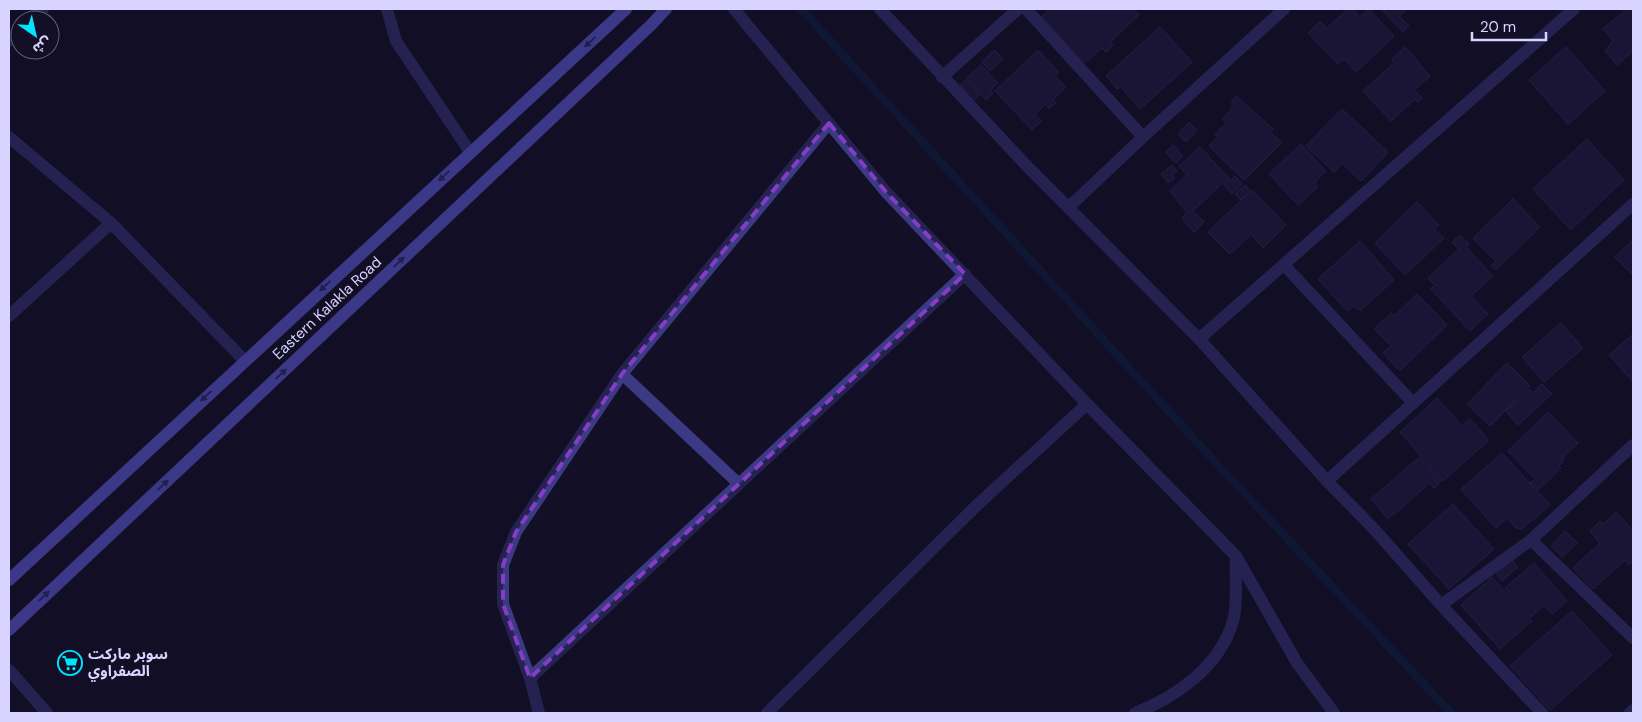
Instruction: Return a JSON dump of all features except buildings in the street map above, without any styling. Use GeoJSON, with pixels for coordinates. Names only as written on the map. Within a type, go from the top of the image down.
{"type":"FeatureCollection","features":[{"type":"Feature","properties":{"kind":"street"},"geometry":{"type":"LineString","coordinates":[[386,9],[396,41],[470,152]]}},
{"type":"Feature","properties":{"kind":"street","name":"Eastern Kalakla Road"},"geometry":{"type":"LineString","coordinates":[[9,580],[244,360],[626,9]]}},
{"type":"Feature","properties":{"kind":"street","name":"Eastern Kalakla Road"},"geometry":{"type":"LineString","coordinates":[[9,630],[637,39],[666,9]]}},
{"type":"Feature","properties":{"kind":"street"},"geometry":{"type":"LineString","coordinates":[[734,9],[886,192],[1087,404],[1236,556],[1297,663],[1334,713]]}},
{"type":"Feature","properties":{"kind":"street"},"geometry":{"type":"LineString","coordinates":[[880,9],[1026,166],[1199,339],[1327,481],[1375,530],[1441,605],[1542,713]]}},
{"type":"Feature","properties":{"kind":"street"},"geometry":{"type":"LineString","coordinates":[[942,77],[1018,9]]}},
{"type":"Feature","properties":{"kind":"street"},"geometry":{"type":"LineString","coordinates":[[1026,9],[1143,137]]}},
{"type":"Feature","properties":{"kind":"street"},"geometry":{"type":"LineString","coordinates":[[1069,207],[1284,9]]}},
{"type":"Feature","properties":{"kind":"street"},"geometry":{"type":"LineString","coordinates":[[1199,339],[1574,9]]}},
{"type":"Feature","properties":{"kind":"street"},"geometry":{"type":"LineString","coordinates":[[539,713],[530,678],[503,604],[503,565],[516,532],[622,374],[829,122]]}},
{"type":"Feature","properties":{"kind":"street"},"geometry":{"type":"LineString","coordinates":[[9,138],[111,223],[244,360]]}},
{"type":"Feature","properties":{"kind":"street"},"geometry":{"type":"LineString","coordinates":[[1327,481],[1633,204]]}},
{"type":"Feature","properties":{"kind":"street"},"geometry":{"type":"LineString","coordinates":[[9,316],[111,223]]}},
{"type":"Feature","properties":{"kind":"street"},"geometry":{"type":"LineString","coordinates":[[1284,265],[1413,403]]}},
{"type":"Feature","properties":{"kind":"street"},"geometry":{"type":"LineString","coordinates":[[530,678],[965,274]]}},
{"type":"Feature","properties":{"kind":"street"},"geometry":{"type":"LineString","coordinates":[[622,374],[739,484]]}},
{"type":"Feature","properties":{"kind":"street"},"geometry":{"type":"LineString","coordinates":[[767,713],[975,507],[1087,404]]}},
{"type":"Feature","properties":{"kind":"street"},"geometry":{"type":"LineString","coordinates":[[1441,605],[1531,540],[1633,445]]}},
{"type":"Feature","properties":{"kind":"street"},"geometry":{"type":"LineString","coordinates":[[1531,540],[1633,638]]}},
{"type":"Feature","properties":{"kind":"street"},"geometry":{"type":"LineString","coordinates":[[1136,713],[1154,706],[1180,691],[1213,660],[1234,621],[1236,556]]}},
{"type":"Feature","properties":{"kind":"street"},"geometry":{"type":"LineString","coordinates":[[9,670],[47,713]]}},
{"type":"Feature","properties":{"kind":"street"},"geometry":{"type":"LineString","coordinates":[[1630,713],[1633,710]]}},
{"type":"Feature","properties":{"kind":"highlighted area"},"geometry":{"type":"Polygon","coordinates":[[[829,123],[886,192],[965,274],[530,678],[503,604],[503,565],[516,532],[622,374],[829,123]]]}},
{"type":"Feature","properties":{"kind":"waterway"},"geometry":{"type":"LineString","coordinates":[[801,9],[1218,465],[1451,713]]}},
{"type":"Feature","properties":{"kind":"place","name":"سوبر ماركت الصفراوي"},"geometry":{"type":"Point","coordinates":[70,663]}}]}
